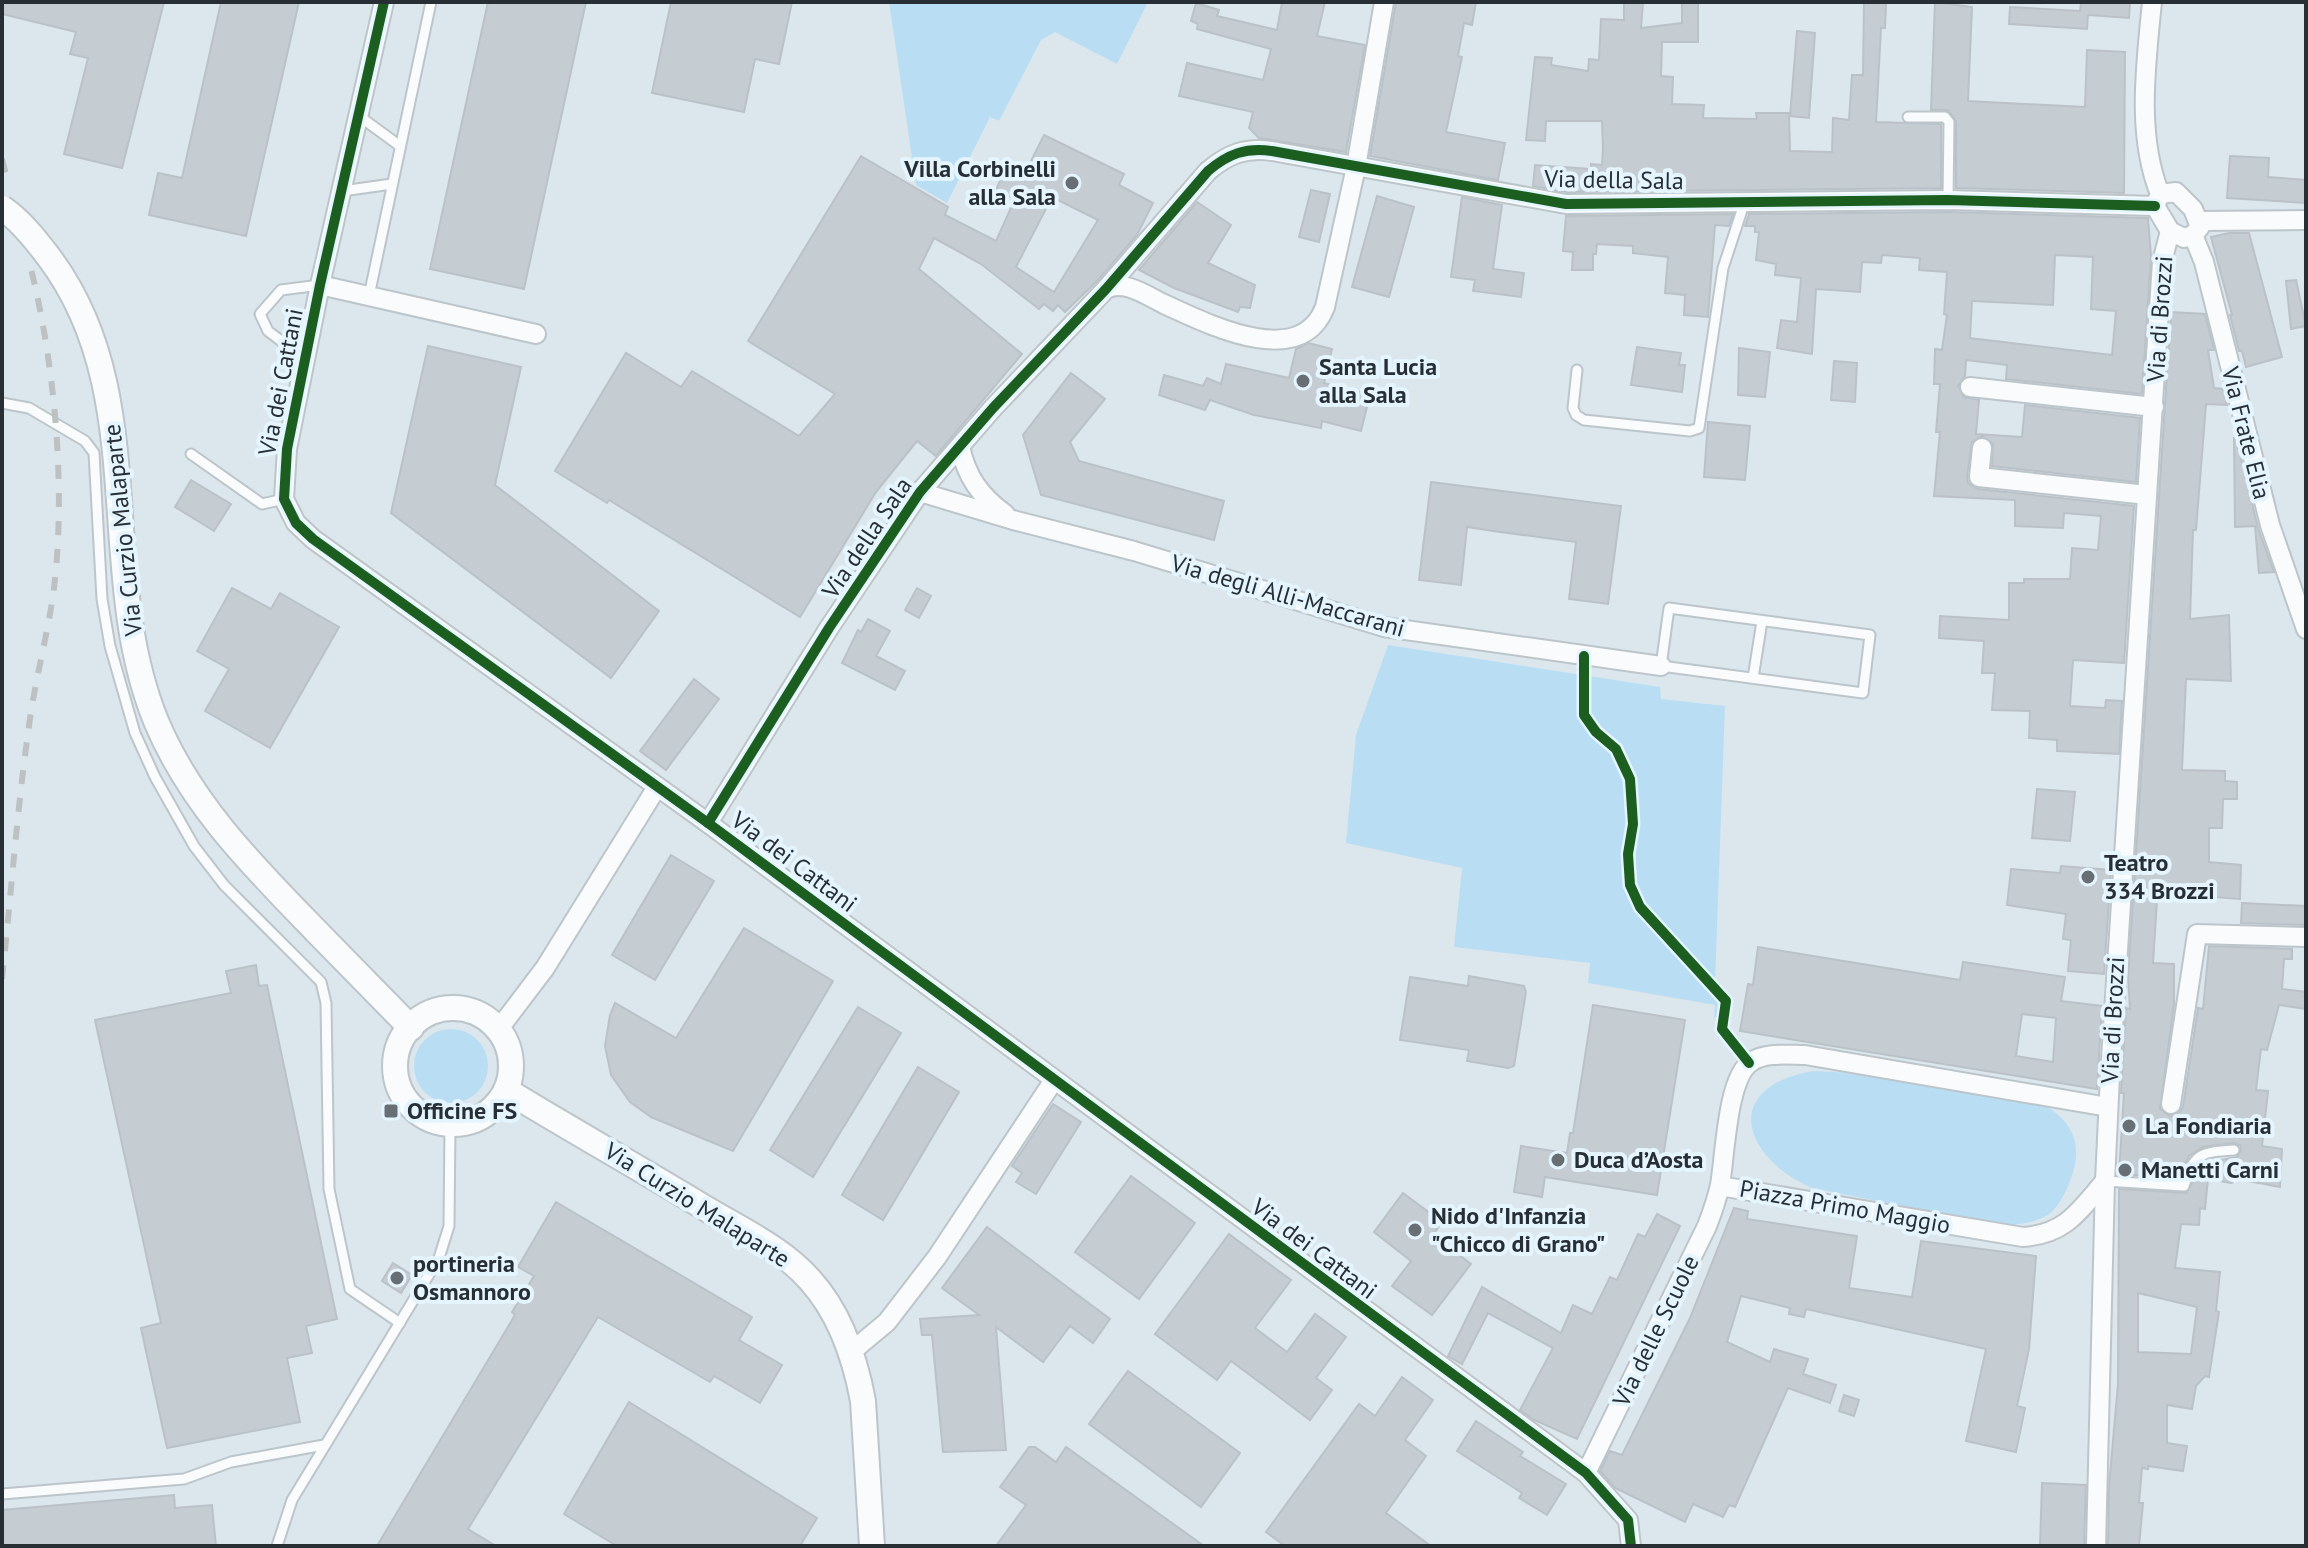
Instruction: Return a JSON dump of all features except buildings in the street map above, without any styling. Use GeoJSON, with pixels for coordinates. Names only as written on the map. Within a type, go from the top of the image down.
{"type":"FeatureCollection","features":[{"type":"Feature","properties":{"kind":"street","name":"Via dei Cattani"},"geometry":{"type":"LineString","coordinates":[[384,2],[320,285],[287,449],[284,499],[296,523],[313,539],[708,823],[1586,1473],[1628,1520],[1631,1546]]}},
{"type":"Feature","properties":{"kind":"street"},"geometry":{"type":"LineString","coordinates":[[1106,289],[1114,285],[1127,287],[1195,318],[1245,335],[1274,340],[1296,337],[1319,320],[1325,307],[1356,167],[1384,2]]}},
{"type":"Feature","properties":{"kind":"street","name":"Via di Brozzi"},"geometry":{"type":"LineString","coordinates":[[2096,1546],[2108,1107],[2162,262],[2170,231],[2158,200],[2146,142],[2146,84],[2152,2]]}},
{"type":"Feature","properties":{"kind":"street","name":"Via della Sala"},"geometry":{"type":"LineString","coordinates":[[708,823],[829,628],[920,492],[1106,289],[1208,171],[1232,155],[1255,148],[1566,204],[2158,200]]}},
{"type":"Feature","properties":{"kind":"street"},"geometry":{"type":"LineString","coordinates":[[2158,200],[2170,192],[2181,195],[2193,209],[2196,228],[2306,220]]}},
{"type":"Feature","properties":{"kind":"street","name":"Via Curzio Malaparte"},"geometry":{"type":"LineString","coordinates":[[2,208],[37,241],[69,287],[92,333],[100,358],[112,419],[125,582],[133,637],[156,720],[177,765],[220,828],[411,1028]]}},
{"type":"Feature","properties":{"kind":"street","name":"Via di Brozzi"},"geometry":{"type":"LineString","coordinates":[[2170,231],[2184,238],[2196,228]]}},
{"type":"Feature","properties":{"kind":"street","name":"Via Frate Elia"},"geometry":{"type":"LineString","coordinates":[[2196,228],[2270,525],[2306,629]]}},
{"type":"Feature","properties":{"kind":"street"},"geometry":{"type":"LineString","coordinates":[[1125,265],[1122,277],[1127,287]]}},
{"type":"Feature","properties":{"kind":"street","name":"Via dei Cattani"},"geometry":{"type":"LineString","coordinates":[[320,285],[536,334]]}},
{"type":"Feature","properties":{"kind":"street","name":"Via di Brozzi"},"geometry":{"type":"LineString","coordinates":[[1970,387],[2154,407]]}},
{"type":"Feature","properties":{"kind":"street","name":"Via degli Alli-Maccarani"},"geometry":{"type":"LineString","coordinates":[[960,446],[967,470],[979,491],[1013,520]]}},
{"type":"Feature","properties":{"kind":"street"},"geometry":{"type":"LineString","coordinates":[[1982,448],[1979,477],[2147,495]]}},
{"type":"Feature","properties":{"kind":"street","name":"Via degli Alli-Maccarani"},"geometry":{"type":"LineString","coordinates":[[920,492],[1134,551],[1402,631],[1661,666]]}},
{"type":"Feature","properties":{"kind":"street"},"geometry":{"type":"LineString","coordinates":[[498,1030],[545,968],[657,787]]}},
{"type":"Feature","properties":{"kind":"street"},"geometry":{"type":"LineString","coordinates":[[2171,1104],[2197,934],[2306,937]]}},
{"type":"Feature","properties":{"kind":"street"},"geometry":{"type":"LineString","coordinates":[[452,1009],[476,1013],[498,1030],[510,1058],[510,1078],[496,1105],[484,1115],[465,1123],[437,1122],[419,1113],[407,1101],[399,1086],[396,1057],[400,1044],[411,1028],[429,1014],[452,1009]]}},
{"type":"Feature","properties":{"kind":"street","name":"Piazza Primo Maggio"},"geometry":{"type":"LineString","coordinates":[[2105,1181],[2064,1225],[2048,1233],[2023,1237],[1720,1186],[1737,1082],[1745,1066],[1758,1058],[1805,1055],[2108,1107]]}},
{"type":"Feature","properties":{"kind":"street"},"geometry":{"type":"LineString","coordinates":[[851,1352],[887,1322],[937,1257],[1054,1080]]}},
{"type":"Feature","properties":{"kind":"street","name":"Via Curzio Malaparte"},"geometry":{"type":"LineString","coordinates":[[506,1090],[720,1217],[790,1262],[818,1289],[851,1352],[863,1401],[872,1546]]}},
{"type":"Feature","properties":{"kind":"street","name":"Via delle Scuole"},"geometry":{"type":"LineString","coordinates":[[1586,1473],[1707,1226],[1720,1186]]}},
{"type":"Feature","properties":{"kind":"lane"},"geometry":{"type":"LineString","coordinates":[[368,296],[431,2]]}},
{"type":"Feature","properties":{"kind":"lane"},"geometry":{"type":"LineString","coordinates":[[359,116],[400,146]]}},
{"type":"Feature","properties":{"kind":"lane"},"geometry":{"type":"LineString","coordinates":[[1908,117],[1945,117],[1949,122],[1948,200]]}},
{"type":"Feature","properties":{"kind":"lane"},"geometry":{"type":"LineString","coordinates":[[342,191],[392,184]]}},
{"type":"Feature","properties":{"kind":"lane"},"geometry":{"type":"LineString","coordinates":[[1577,370],[1573,408],[1576,415],[1584,420],[1690,431],[1699,428],[1723,268],[1745,201]]}},
{"type":"Feature","properties":{"kind":"lane"},"geometry":{"type":"LineString","coordinates":[[305,359],[268,331],[260,314],[281,290],[320,285]]}},
{"type":"Feature","properties":{"kind":"lane"},"geometry":{"type":"LineString","coordinates":[[2,403],[29,408],[85,441],[94,453],[102,599],[110,646],[135,733],[162,791],[194,846],[224,885],[321,982],[326,1003],[329,1189],[350,1289],[400,1323]]}},
{"type":"Feature","properties":{"kind":"lane"},"geometry":{"type":"LineString","coordinates":[[191,454],[262,504],[284,499]]}},
{"type":"Feature","properties":{"kind":"lane"},"geometry":{"type":"LineString","coordinates":[[1669,608],[1762,621],[1870,635],[1863,693],[1661,666],[1669,608]]}},
{"type":"Feature","properties":{"kind":"lane"},"geometry":{"type":"LineString","coordinates":[[1753,678],[1762,621]]}},
{"type":"Feature","properties":{"kind":"lane"},"geometry":{"type":"LineString","coordinates":[[277,1546],[292,1500],[446,1242],[449,1226],[450,1124]]}},
{"type":"Feature","properties":{"kind":"lane"},"geometry":{"type":"LineString","coordinates":[[2105,1181],[2184,1186],[2190,1165],[2196,1158],[2214,1150],[2234,1150]]}},
{"type":"Feature","properties":{"kind":"lane"},"geometry":{"type":"LineString","coordinates":[[2,1494],[184,1479],[231,1462],[324,1445]]}},
{"type":"Feature","properties":{"kind":"shaded area"},"geometry":{"type":"Polygon","coordinates":[[[889,2],[1148,2],[1117,64],[1055,32],[1041,40],[999,121],[990,117],[947,203],[916,185],[889,2]]]}},
{"type":"Feature","properties":{"kind":"shaded area"},"geometry":{"type":"Polygon","coordinates":[[[1388,645],[1660,687],[1661,699],[1725,706],[1715,983],[1725,994],[1730,1010],[1714,1018],[1715,1005],[1588,983],[1590,963],[1454,947],[1462,868],[1346,843],[1356,735],[1388,645]]]}},
{"type":"Feature","properties":{"kind":"shaded area"},"geometry":{"type":"Polygon","coordinates":[[[451,1029],[465,1032],[477,1040],[485,1052],[488,1066],[485,1080],[477,1092],[465,1100],[451,1103],[437,1100],[425,1092],[417,1080],[414,1066],[417,1052],[425,1040],[437,1032],[451,1029]]]}},
{"type":"Feature","properties":{"kind":"shaded area"},"geometry":{"type":"Polygon","coordinates":[[[1813,1071],[2037,1101],[2060,1116],[2073,1135],[2076,1157],[2067,1188],[2058,1205],[2048,1215],[2024,1223],[1999,1225],[1812,1188],[1788,1175],[1769,1159],[1757,1142],[1751,1124],[1754,1107],[1764,1092],[1784,1079],[1813,1071]]]}},
{"type":"Feature","properties":{"kind":"railway"},"geometry":{"type":"LineString","coordinates":[[2,159],[7,179]]}},
{"type":"Feature","properties":{"kind":"railway"},"geometry":{"type":"LineString","coordinates":[[2,979],[25,758],[54,588],[59,510],[52,386],[31,269]]}},
{"type":"Feature","properties":{"kind":"cycle path"},"geometry":{"type":"LineString","coordinates":[[384,2],[320,285],[287,449],[284,499],[296,523],[313,539],[708,823],[1586,1473],[1628,1520],[1631,1546]]}},
{"type":"Feature","properties":{"kind":"cycle path"},"geometry":{"type":"LineString","coordinates":[[708,823],[829,628],[920,492],[993,408],[1106,289],[1208,171],[1230,156],[1254,150],[1272,151],[1566,204],[1948,200],[2155,206]]}},
{"type":"Feature","properties":{"kind":"cycle path"},"geometry":{"type":"LineString","coordinates":[[1584,656],[1584,715],[1596,732],[1616,749],[1630,779],[1633,824],[1628,854],[1630,885],[1640,907],[1726,1001],[1722,1029],[1749,1063]]}},
{"type":"Feature","properties":{"kind":"place","name":"Villa Corbinelli alla Sala"},"geometry":{"type":"Point","coordinates":[1072,183]}},
{"type":"Feature","properties":{"kind":"place","name":"Santa Lucia alla Sala"},"geometry":{"type":"Point","coordinates":[1303,381]}},
{"type":"Feature","properties":{"kind":"place","name":"Teatro 334 Brozzi"},"geometry":{"type":"Point","coordinates":[2088,877]}},
{"type":"Feature","properties":{"kind":"place","name":"Officine FS"},"geometry":{"type":"Point","coordinates":[391,1111]}},
{"type":"Feature","properties":{"kind":"place","name":"La Fondiaria"},"geometry":{"type":"Point","coordinates":[2129,1126]}},
{"type":"Feature","properties":{"kind":"place","name":"Duca d’Aosta"},"geometry":{"type":"Point","coordinates":[1558,1160]}},
{"type":"Feature","properties":{"kind":"place","name":"Manetti Carni"},"geometry":{"type":"Point","coordinates":[2125,1170]}},
{"type":"Feature","properties":{"kind":"place","name":"Nido d'Infanzia \"Chicco di Grano\""},"geometry":{"type":"Point","coordinates":[1415,1230]}},
{"type":"Feature","properties":{"kind":"place","name":"portineria Osmannoro"},"geometry":{"type":"Point","coordinates":[397,1278]}}]}
